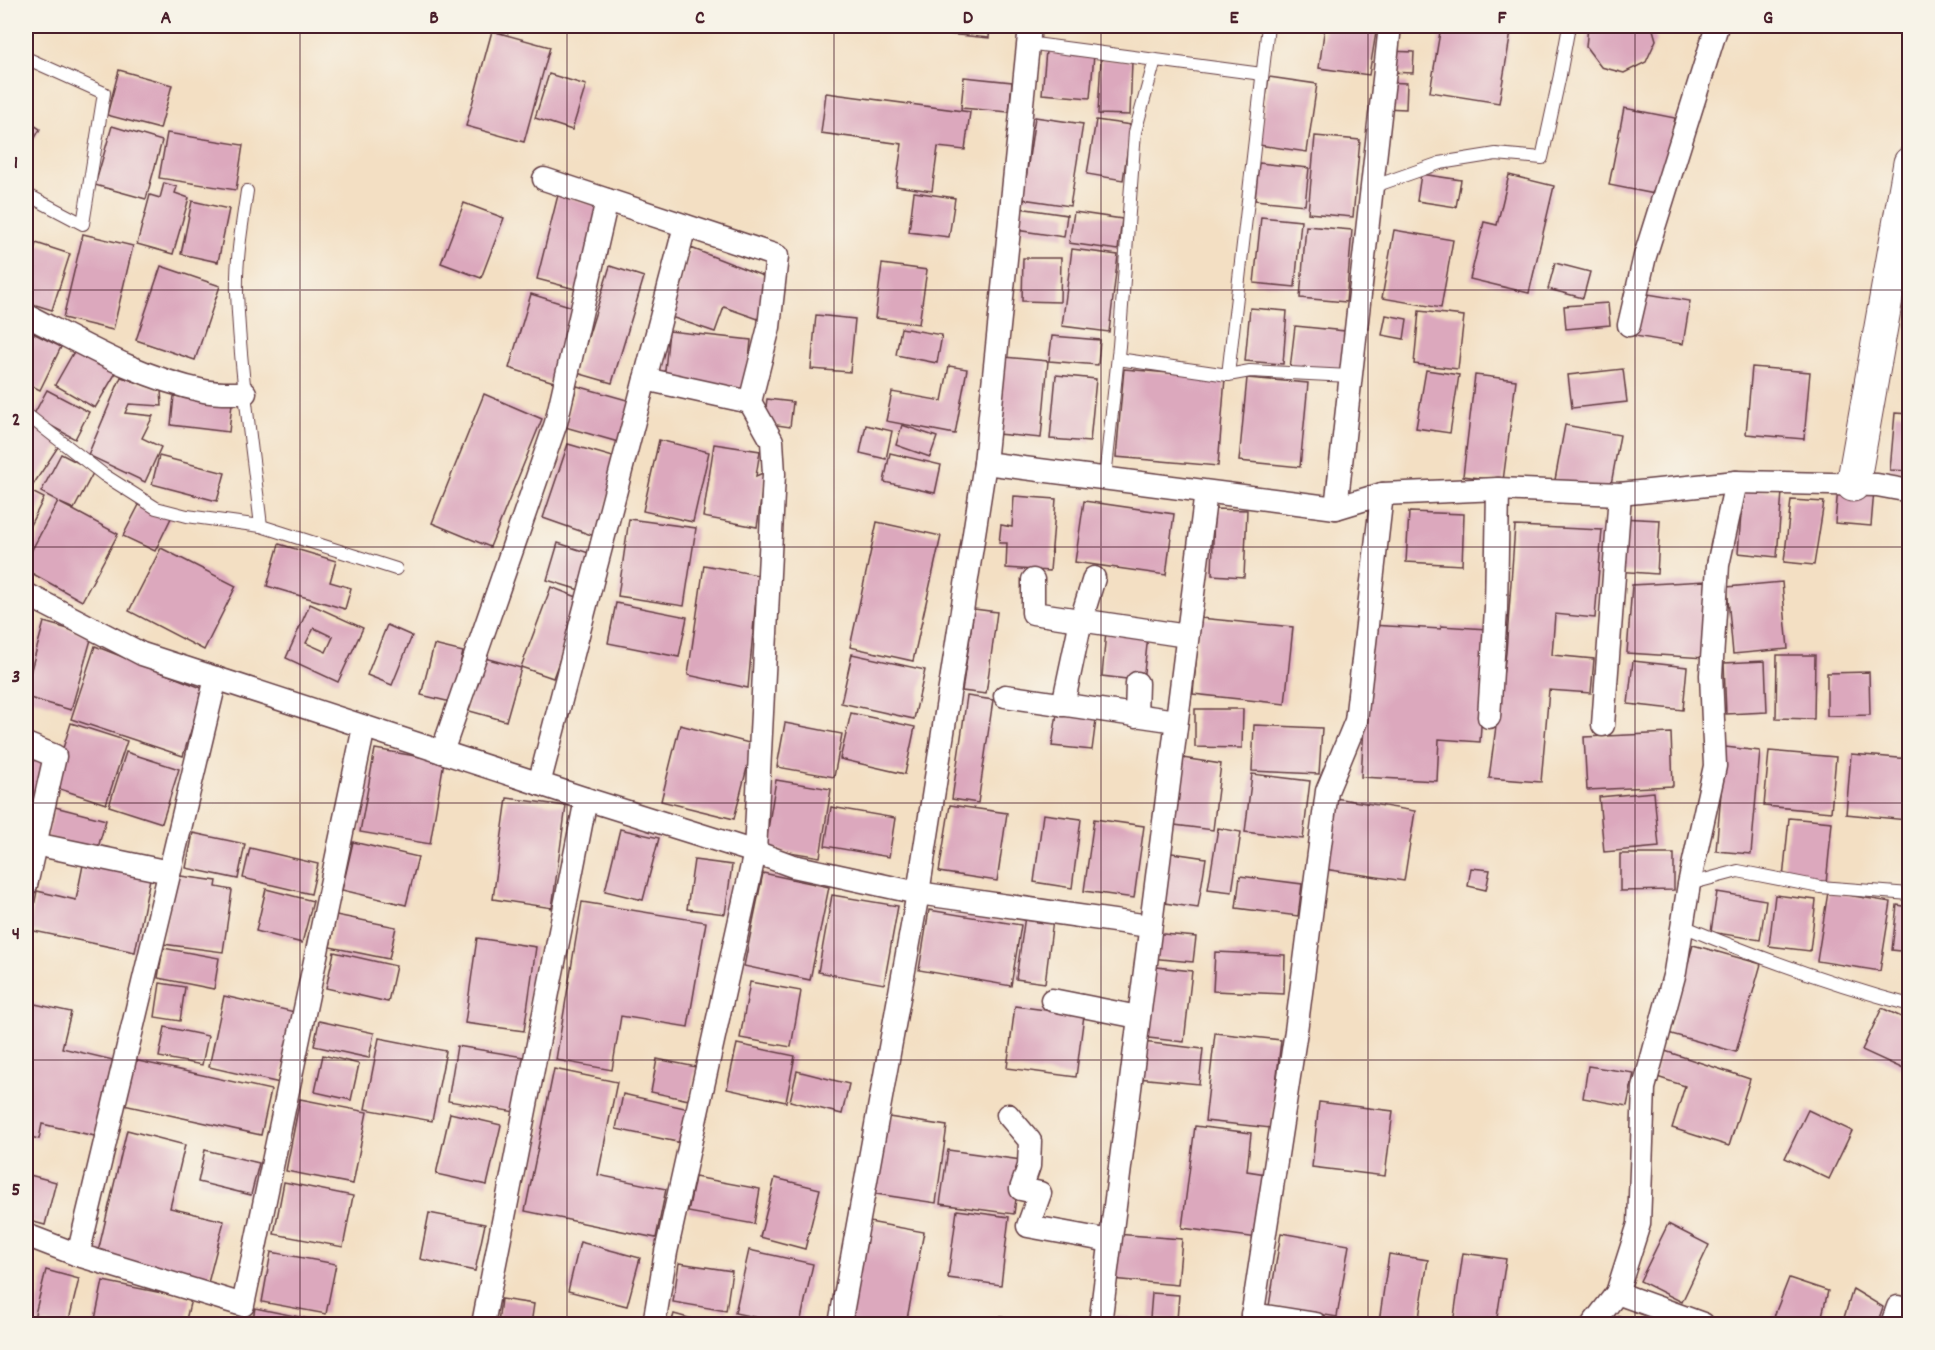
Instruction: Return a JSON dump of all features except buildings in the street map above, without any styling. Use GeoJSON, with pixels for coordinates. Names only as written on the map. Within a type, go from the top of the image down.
{"type":"FeatureCollection","features":[{"type":"Feature","properties":{"kind":"street"},"geometry":{"type":"LineString","coordinates":[[1336,508],[1390,26]]}},
{"type":"Feature","properties":{"kind":"street"},"geometry":{"type":"LineString","coordinates":[[1629,325],[1645,256],[1717,26]]}},
{"type":"Feature","properties":{"kind":"street"},"geometry":{"type":"LineString","coordinates":[[840,1324],[918,893],[986,463],[1028,34]]}},
{"type":"Feature","properties":{"kind":"street"},"geometry":{"type":"LineString","coordinates":[[1853,484],[1910,163]]}},
{"type":"Feature","properties":{"kind":"street"},"geometry":{"type":"LineString","coordinates":[[544,179],[777,256],[769,327],[750,402],[772,441],[774,474],[755,852],[666,1252],[654,1324]]}},
{"type":"Feature","properties":{"kind":"street"},"geometry":{"type":"LineString","coordinates":[[442,752],[556,423],[606,200]]}},
{"type":"Feature","properties":{"kind":"street"},"geometry":{"type":"LineString","coordinates":[[539,784],[685,226]]}},
{"type":"Feature","properties":{"kind":"street"},"geometry":{"type":"LineString","coordinates":[[26,315],[117,361],[164,380],[205,392],[245,393]]}},
{"type":"Feature","properties":{"kind":"street"},"geometry":{"type":"LineString","coordinates":[[645,379],[750,402]]}},
{"type":"Feature","properties":{"kind":"street"},"geometry":{"type":"LineString","coordinates":[[986,463],[1336,508],[1382,494],[1498,489],[1620,494],[1736,482],[1877,485],[1910,491]]}},
{"type":"Feature","properties":{"kind":"street"},"geometry":{"type":"LineString","coordinates":[[1594,1324],[1617,1293],[1639,1224],[1644,1088],[1675,972],[1689,884],[1715,766],[1711,675],[1717,576],[1736,482]]}},
{"type":"Feature","properties":{"kind":"street"},"geometry":{"type":"LineString","coordinates":[[1489,717],[1496,609],[1498,489]]}},
{"type":"Feature","properties":{"kind":"street"},"geometry":{"type":"LineString","coordinates":[[1100,1324],[1206,492]]}},
{"type":"Feature","properties":{"kind":"street"},"geometry":{"type":"LineString","coordinates":[[1316,1324],[1251,1319],[1296,1031],[1327,791],[1356,721],[1382,494]]}},
{"type":"Feature","properties":{"kind":"street"},"geometry":{"type":"LineString","coordinates":[[1603,725],[1620,494]]}},
{"type":"Feature","properties":{"kind":"street"},"geometry":{"type":"LineString","coordinates":[[1063,705],[1081,620],[1095,578]]}},
{"type":"Feature","properties":{"kind":"street"},"geometry":{"type":"LineString","coordinates":[[1033,580],[1033,613],[1187,636]]}},
{"type":"Feature","properties":{"kind":"street"},"geometry":{"type":"LineString","coordinates":[[26,594],[142,654],[793,866],[918,893],[1149,926]]}},
{"type":"Feature","properties":{"kind":"street"},"geometry":{"type":"LineString","coordinates":[[78,1255],[216,678]]}},
{"type":"Feature","properties":{"kind":"street"},"geometry":{"type":"LineString","coordinates":[[1136,716],[1137,683]]}},
{"type":"Feature","properties":{"kind":"street"},"geometry":{"type":"LineString","coordinates":[[1005,696],[1176,722]]}},
{"type":"Feature","properties":{"kind":"street"},"geometry":{"type":"LineString","coordinates":[[26,1235],[78,1255],[243,1305],[364,727]]}},
{"type":"Feature","properties":{"kind":"street"},"geometry":{"type":"LineString","coordinates":[[26,744],[55,756],[30,845],[26,885]]}},
{"type":"Feature","properties":{"kind":"street"},"geometry":{"type":"LineString","coordinates":[[483,1324],[586,799]]}},
{"type":"Feature","properties":{"kind":"street"},"geometry":{"type":"LineString","coordinates":[[30,845],[169,872]]}},
{"type":"Feature","properties":{"kind":"street"},"geometry":{"type":"LineString","coordinates":[[1052,1000],[1138,1017]]}},
{"type":"Feature","properties":{"kind":"street"},"geometry":{"type":"LineString","coordinates":[[1008,1115],[1030,1142],[1029,1166],[1022,1189],[1040,1193],[1028,1226],[1110,1241]]}},
{"type":"Feature","properties":{"kind":"street"},"geometry":{"type":"LineString","coordinates":[[1617,1293],[1703,1324]]}},
{"type":"Feature","properties":{"kind":"street"},"geometry":{"type":"LineString","coordinates":[[1892,1324],[1898,1307],[1910,1312]]}},
{"type":"Feature","properties":{"kind":"lane"},"geometry":{"type":"LineString","coordinates":[[1228,375],[1268,26]]}},
{"type":"Feature","properties":{"kind":"lane"},"geometry":{"type":"LineString","coordinates":[[1372,187],[1440,163],[1496,153],[1542,158],[1569,26]]}},
{"type":"Feature","properties":{"kind":"lane"},"geometry":{"type":"LineString","coordinates":[[1028,34],[1155,60],[1262,74]]}},
{"type":"Feature","properties":{"kind":"lane"},"geometry":{"type":"LineString","coordinates":[[26,58],[104,93],[84,224],[26,194]]}},
{"type":"Feature","properties":{"kind":"lane"},"geometry":{"type":"LineString","coordinates":[[1105,478],[1118,359],[1135,132],[1155,60]]}},
{"type":"Feature","properties":{"kind":"lane"},"geometry":{"type":"LineString","coordinates":[[247,191],[238,254],[237,291],[245,393],[261,526]]}},
{"type":"Feature","properties":{"kind":"lane"},"geometry":{"type":"LineString","coordinates":[[1118,359],[1228,375],[1250,370],[1350,376]]}},
{"type":"Feature","properties":{"kind":"lane"},"geometry":{"type":"LineString","coordinates":[[26,414],[104,475],[156,508],[187,516],[261,526],[396,569]]}},
{"type":"Feature","properties":{"kind":"lane"},"geometry":{"type":"LineString","coordinates":[[1689,884],[1738,872],[1820,887],[1910,894]]}},
{"type":"Feature","properties":{"kind":"lane"},"geometry":{"type":"LineString","coordinates":[[1683,926],[1773,963],[1852,990],[1910,1005]]}}]}
